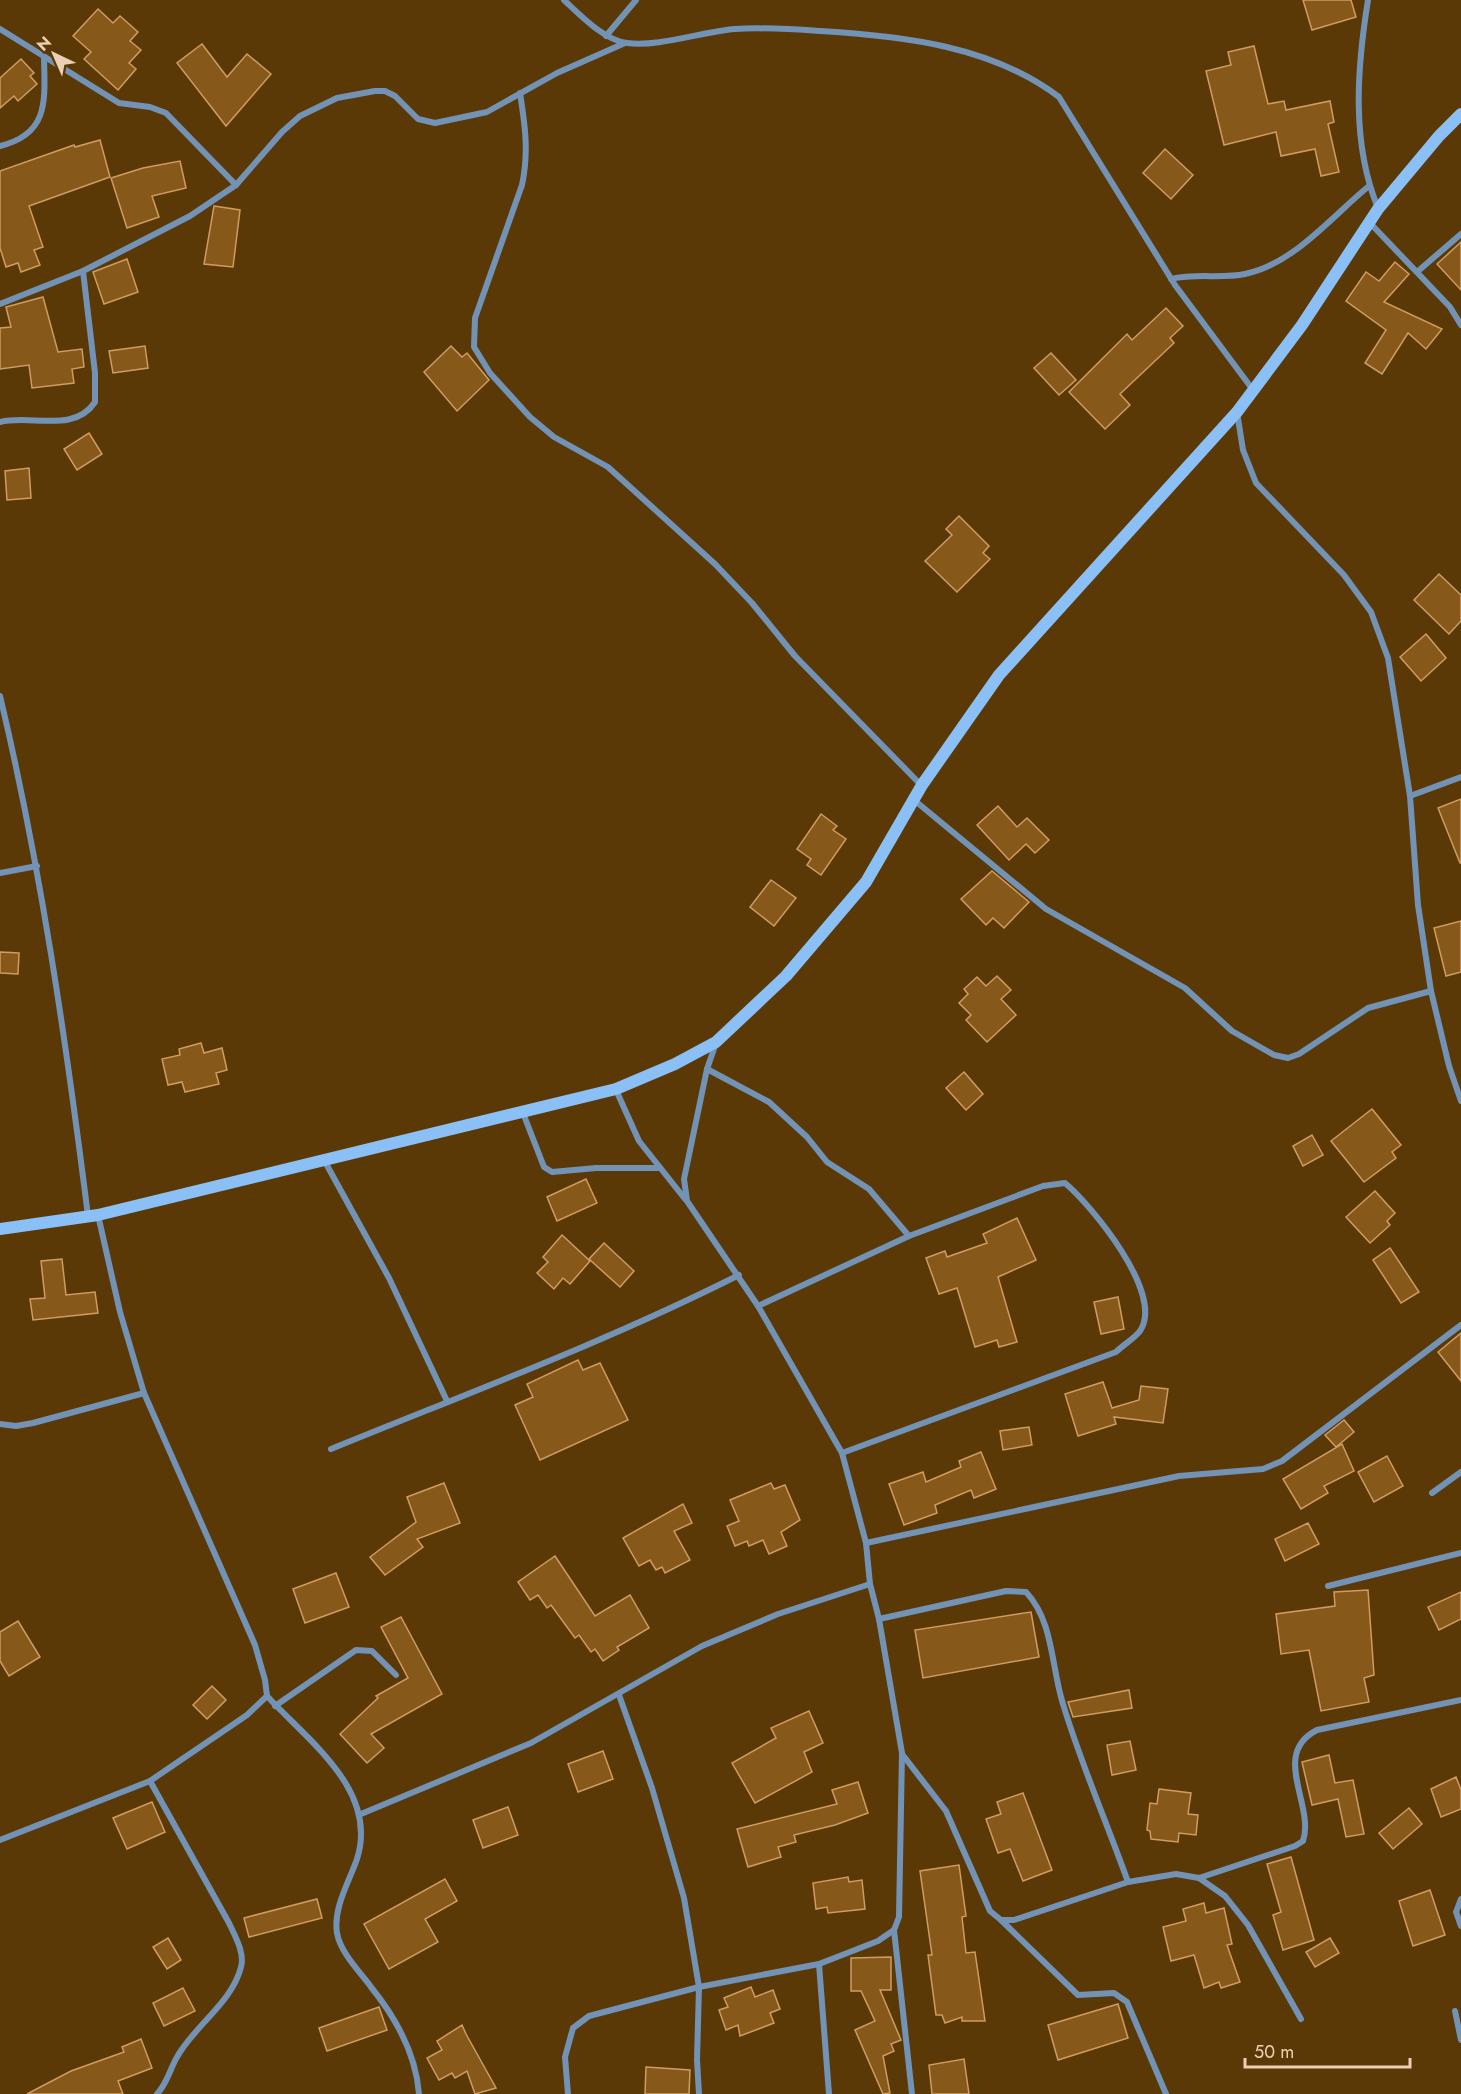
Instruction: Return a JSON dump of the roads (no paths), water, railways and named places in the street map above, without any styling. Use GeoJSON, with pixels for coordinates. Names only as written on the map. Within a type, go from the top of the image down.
{"type":"FeatureCollection","features":[{"type":"Feature","properties":{"kind":"street"},"geometry":{"type":"LineString","coordinates":[[564,0],[606,36],[626,43]]}},
{"type":"Feature","properties":{"kind":"street"},"geometry":{"type":"LineString","coordinates":[[606,36],[636,0]]}},
{"type":"Feature","properties":{"kind":"street"},"geometry":{"type":"LineString","coordinates":[[1368,0],[1359,67],[1362,153],[1369,186],[1378,209]]}},
{"type":"Feature","properties":{"kind":"street"},"geometry":{"type":"LineString","coordinates":[[0,304],[83,271],[190,216],[236,185],[282,132],[300,116],[337,98],[375,91],[385,92],[395,96],[418,119],[435,123],[487,112],[584,60],[626,43],[758,27],[853,33],[916,40],[967,52],[1020,73],[1059,97],[1171,279],[1253,391]]}},
{"type":"Feature","properties":{"kind":"street"},"geometry":{"type":"LineString","coordinates":[[0,28],[44,58],[119,103],[150,107],[166,113],[236,185]]}},
{"type":"Feature","properties":{"kind":"street"},"geometry":{"type":"LineString","coordinates":[[0,146],[26,138],[37,125],[43,94],[44,58]]}},
{"type":"Feature","properties":{"kind":"street"},"geometry":{"type":"LineString","coordinates":[[519,93],[528,145],[526,163],[522,184],[476,318],[474,347],[490,373],[530,417],[554,437],[608,467],[715,564],[752,603],[795,656],[922,785]]}},
{"type":"Feature","properties":{"kind":"street"},"geometry":{"type":"LineString","coordinates":[[0,1229],[93,1215],[616,1089],[675,1064],[716,1042],[786,976],[866,882],[922,785],[999,675],[1237,412],[1302,325],[1378,209],[1439,136],[1461,114]]}},
{"type":"Feature","properties":{"kind":"street"},"geometry":{"type":"LineString","coordinates":[[1171,279],[1186,275],[1244,275],[1263,269],[1293,251],[1369,186]]}},
{"type":"Feature","properties":{"kind":"street"},"geometry":{"type":"LineString","coordinates":[[1370,223],[1450,307],[1461,325]]}},
{"type":"Feature","properties":{"kind":"street"},"geometry":{"type":"LineString","coordinates":[[1417,272],[1461,234]]}},
{"type":"Feature","properties":{"kind":"street"},"geometry":{"type":"LineString","coordinates":[[0,422],[66,420],[85,412],[95,402],[95,373],[83,271]]}},
{"type":"Feature","properties":{"kind":"street"},"geometry":{"type":"LineString","coordinates":[[1237,412],[1243,450],[1256,483],[1344,575],[1371,612],[1388,658],[1410,796],[1418,905],[1431,991],[1449,1066],[1461,1101]]}},
{"type":"Feature","properties":{"kind":"street"},"geometry":{"type":"LineString","coordinates":[[0,696],[37,866],[93,1215],[144,1393],[255,1645],[266,1680],[267,1696],[317,1747],[347,1786],[361,1814],[358,1856],[338,1910],[337,1935],[349,1958],[377,1994],[404,2037],[417,2074],[418,2094]]}},
{"type":"Feature","properties":{"kind":"street"},"geometry":{"type":"LineString","coordinates":[[1410,796],[1461,777]]}},
{"type":"Feature","properties":{"kind":"street"},"geometry":{"type":"LineString","coordinates":[[913,800],[1046,909],[1185,988],[1232,1031],[1274,1055],[1288,1058],[1299,1054],[1368,1008],[1431,991]]}},
{"type":"Feature","properties":{"kind":"street"},"geometry":{"type":"LineString","coordinates":[[0,873],[37,866]]}},
{"type":"Feature","properties":{"kind":"street"},"geometry":{"type":"LineString","coordinates":[[687,1201],[684,1179],[707,1069],[716,1042]]}},
{"type":"Feature","properties":{"kind":"street"},"geometry":{"type":"LineString","coordinates":[[707,1069],[769,1101],[807,1137],[826,1162],[869,1189],[909,1236]]}},
{"type":"Feature","properties":{"kind":"street"},"geometry":{"type":"LineString","coordinates":[[616,1089],[639,1141],[687,1201],[739,1275],[843,1453],[866,1544],[870,1584],[879,1619],[902,1753],[899,1917],[894,1930],[912,2094]]}},
{"type":"Feature","properties":{"kind":"street"},"geometry":{"type":"LineString","coordinates":[[523,1113],[544,1167],[552,1172],[596,1168],[659,1168]]}},
{"type":"Feature","properties":{"kind":"street"},"geometry":{"type":"LineString","coordinates":[[323,1160],[389,1278],[447,1401]]}},
{"type":"Feature","properties":{"kind":"street"},"geometry":{"type":"LineString","coordinates":[[758,1306],[909,1236],[1043,1186],[1065,1183],[1081,1197],[1129,1260],[1146,1310],[1140,1330],[1116,1352],[843,1453]]}},
{"type":"Feature","properties":{"kind":"street"},"geometry":{"type":"LineString","coordinates":[[331,1449],[569,1354],[671,1309],[739,1275]]}},
{"type":"Feature","properties":{"kind":"street"},"geometry":{"type":"LineString","coordinates":[[866,1544],[1179,1476],[1263,1469],[1282,1461],[1461,1325]]}},
{"type":"Feature","properties":{"kind":"street"},"geometry":{"type":"LineString","coordinates":[[0,1424],[16,1426],[33,1423],[144,1393]]}},
{"type":"Feature","properties":{"kind":"street"},"geometry":{"type":"LineString","coordinates":[[1432,1493],[1461,1472]]}},
{"type":"Feature","properties":{"kind":"street"},"geometry":{"type":"LineString","coordinates":[[1328,1586],[1461,1553]]}},
{"type":"Feature","properties":{"kind":"street"},"geometry":{"type":"LineString","coordinates":[[361,1814],[531,1743],[702,1646],[778,1614],[870,1584]]}},
{"type":"Feature","properties":{"kind":"street"},"geometry":{"type":"LineString","coordinates":[[879,1619],[1006,1591],[1026,1592],[1036,1602],[1047,1631],[1062,1703],[1128,1882]]}},
{"type":"Feature","properties":{"kind":"street"},"geometry":{"type":"LineString","coordinates":[[275,1706],[356,1650],[372,1651],[396,1675]]}},
{"type":"Feature","properties":{"kind":"street"},"geometry":{"type":"LineString","coordinates":[[619,1695],[651,1788],[684,1898],[699,1987],[697,2060],[699,2094]]}},
{"type":"Feature","properties":{"kind":"street"},"geometry":{"type":"LineString","coordinates":[[0,1840],[150,1781],[247,1715],[267,1696]]}},
{"type":"Feature","properties":{"kind":"street"},"geometry":{"type":"LineString","coordinates":[[1001,1920],[1014,1920],[1128,1882],[1176,1875],[1199,1878],[1303,1842],[1305,1834],[1298,1793],[1295,1749],[1302,1738],[1317,1730],[1461,1700]]}},
{"type":"Feature","properties":{"kind":"street"},"geometry":{"type":"LineString","coordinates":[[902,1753],[946,1811],[990,1911],[1078,1995],[1120,1994],[1127,2002],[1167,2094]]}},
{"type":"Feature","properties":{"kind":"street"},"geometry":{"type":"LineString","coordinates":[[150,1781],[229,1923],[240,1948],[242,1966],[232,1988],[183,2048],[157,2094]]}},
{"type":"Feature","properties":{"kind":"street"},"geometry":{"type":"LineString","coordinates":[[1199,1878],[1225,1896],[1248,1925],[1301,2019]]}},
{"type":"Feature","properties":{"kind":"street"},"geometry":{"type":"LineString","coordinates":[[1461,1899],[1456,1912],[1461,1926]]}},
{"type":"Feature","properties":{"kind":"street"},"geometry":{"type":"LineString","coordinates":[[568,2094],[565,2057],[573,2028],[580,2020],[699,1987],[819,1964],[878,1941],[894,1930]]}},
{"type":"Feature","properties":{"kind":"street"},"geometry":{"type":"LineString","coordinates":[[819,1964],[829,2094]]}},
{"type":"Feature","properties":{"kind":"street"},"geometry":{"type":"LineString","coordinates":[[1455,2012],[1461,2040]]}}]}
